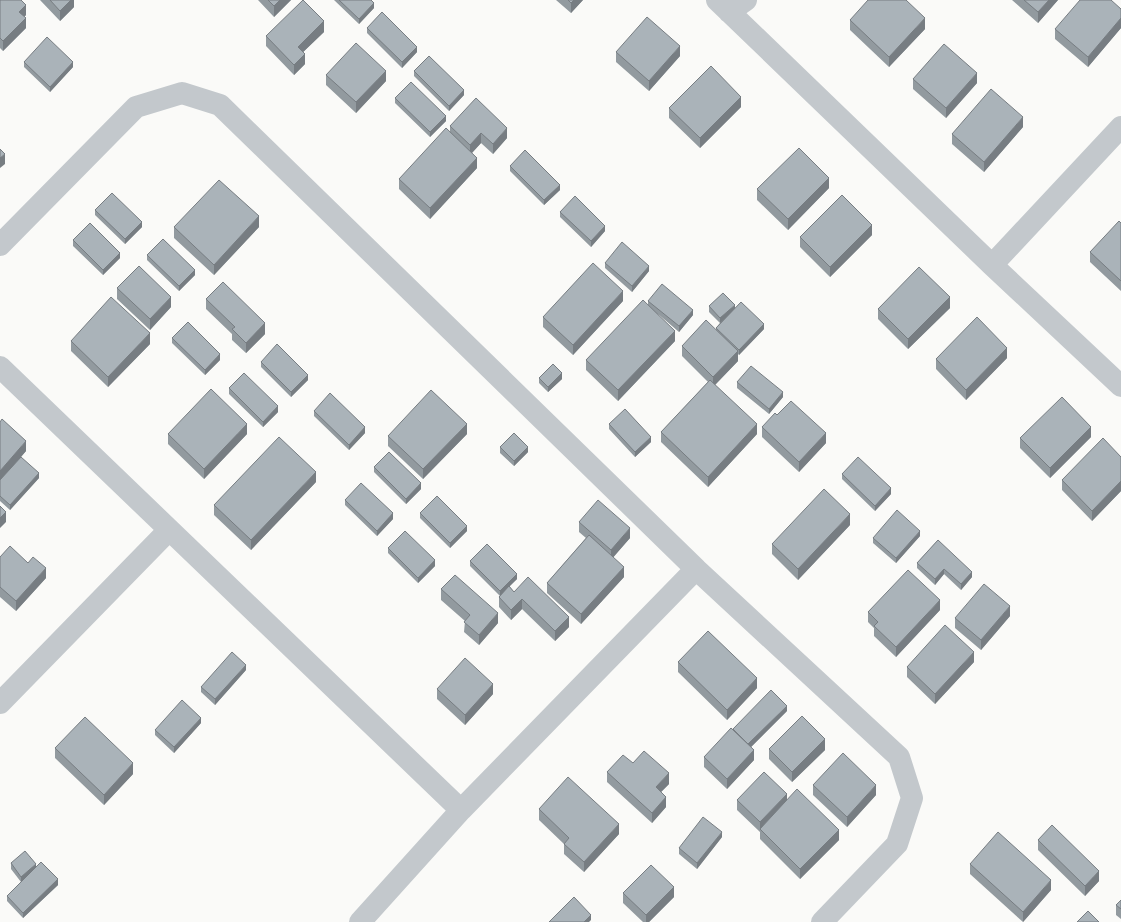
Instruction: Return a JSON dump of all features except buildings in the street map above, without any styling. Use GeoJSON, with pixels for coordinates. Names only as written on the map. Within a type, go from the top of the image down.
{"type":"FeatureCollection","features":[{"type":"Feature","properties":{"kind":"street"},"geometry":{"type":"LineString","coordinates":[[731,4],[992,265],[1121,386]]}},
{"type":"Feature","properties":{"kind":"street"},"geometry":{"type":"LineString","coordinates":[[0,244],[136,107],[182,93],[220,105],[696,568],[899,757],[912,798],[897,844],[822,922]]}},
{"type":"Feature","properties":{"kind":"street"},"geometry":{"type":"LineString","coordinates":[[992,265],[1121,126]]}},
{"type":"Feature","properties":{"kind":"street"},"geometry":{"type":"LineString","coordinates":[[0,368],[461,810]]}},
{"type":"Feature","properties":{"kind":"street"},"geometry":{"type":"LineString","coordinates":[[0,703],[168,530]]}},
{"type":"Feature","properties":{"kind":"street"},"geometry":{"type":"LineString","coordinates":[[360,922],[461,810],[696,568]]}}]}
